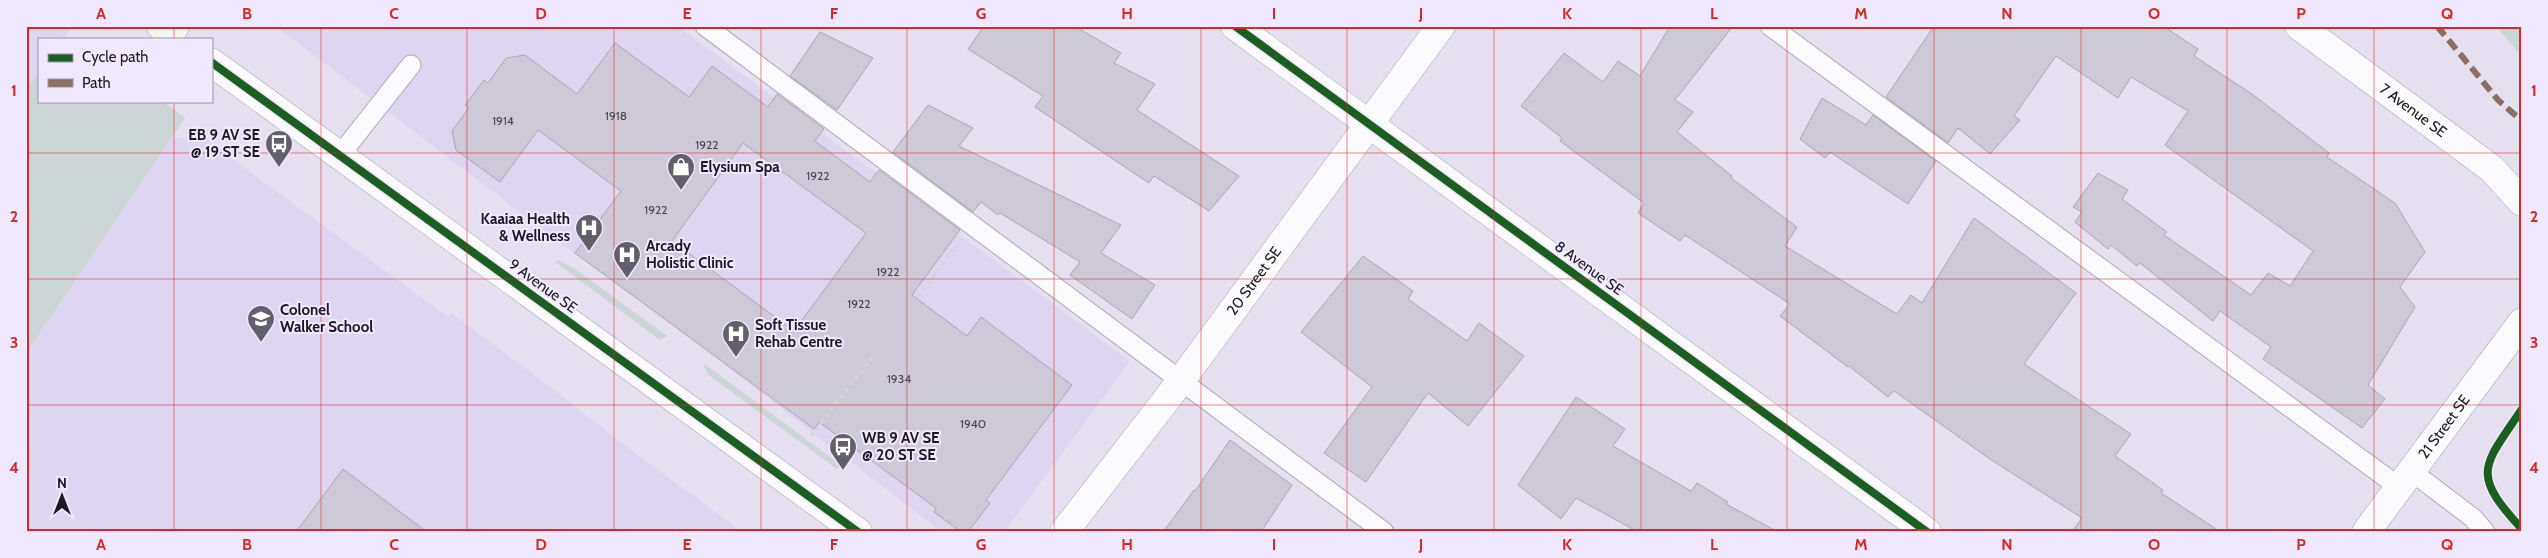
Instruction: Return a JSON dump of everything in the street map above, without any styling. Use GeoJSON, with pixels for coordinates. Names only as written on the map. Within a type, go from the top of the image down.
{"type":"FeatureCollection","features":[{"type":"Feature","properties":{"kind":"street","name":"8 Avenue SE"},"geometry":{"type":"LineString","coordinates":[[1235,26],[1928,532]]}},
{"type":"Feature","properties":{"kind":"street","name":"20 Street SE"},"geometry":{"type":"LineString","coordinates":[[1064,532],[1180,382],[1441,26]]}},
{"type":"Feature","properties":{"kind":"street","name":"7 Avenue SE"},"geometry":{"type":"LineString","coordinates":[[2299,26],[2492,169],[2522,202]]}},
{"type":"Feature","properties":{"kind":"street","name":"9 Avenue SE"},"geometry":{"type":"LineString","coordinates":[[212,63],[858,532]]}},
{"type":"Feature","properties":{"kind":"street","name":"21 Street SE"},"geometry":{"type":"LineString","coordinates":[[2366,532],[2522,322]]}},
{"type":"Feature","properties":{"kind":"lane"},"geometry":{"type":"LineString","coordinates":[[705,26],[1180,382],[1384,532]]}},
{"type":"Feature","properties":{"kind":"lane"},"geometry":{"type":"LineString","coordinates":[[1770,26],[2405,479],[2473,518],[2485,532]]}},
{"type":"Feature","properties":{"kind":"lane"},"geometry":{"type":"LineString","coordinates":[[340,156],[412,65]]}},
{"type":"Feature","properties":{"kind":"path"},"geometry":{"type":"LineString","coordinates":[[918,297],[972,226]]}},
{"type":"Feature","properties":{"kind":"path"},"geometry":{"type":"LineString","coordinates":[[811,436],[873,356]]}},
{"type":"Feature","properties":{"kind":"shaded area"},"geometry":{"type":"Polygon","coordinates":[[[26,26],[72,26],[64,38],[38,38],[38,73],[26,90],[26,26]]]}},
{"type":"Feature","properties":{"kind":"shaded area"},"geometry":{"type":"Polygon","coordinates":[[[276,26],[677,26],[1130,361],[1004,532],[942,532],[670,323],[575,254],[276,26]]]}},
{"type":"Feature","properties":{"kind":"shaded area"},"geometry":{"type":"Polygon","coordinates":[[[2496,26],[2522,26],[2522,57],[2496,26]]]}},
{"type":"Feature","properties":{"kind":"shaded area"},"geometry":{"type":"Polygon","coordinates":[[[38,73],[38,102],[163,102],[185,118],[26,353],[26,90],[38,73]]]}},
{"type":"Feature","properties":{"kind":"shaded area","name":"Colonel Walker School"},"geometry":{"type":"Polygon","coordinates":[[[172,138],[205,139],[448,317],[451,313],[632,451],[743,532],[26,532],[26,353],[172,138]]]}},
{"type":"Feature","properties":{"kind":"shaded area"},"geometry":{"type":"Polygon","coordinates":[[[557,260],[574,268],[667,336],[660,340],[555,262],[557,260]]]}},
{"type":"Feature","properties":{"kind":"shaded area"},"geometry":{"type":"Polygon","coordinates":[[[703,363],[841,465],[837,469],[707,374],[703,363]]]}},
{"type":"Feature","properties":{"kind":"building"},"geometry":{"type":"Polygon","coordinates":[[[984,26],[1074,26],[1121,53],[1114,63],[1155,84],[1137,110],[1239,176],[1209,211],[1154,176],[1149,183],[1035,107],[1043,96],[968,49],[984,26]]]}},
{"type":"Feature","properties":{"kind":"building"},"geometry":{"type":"Polygon","coordinates":[[[1670,26],[1733,26],[1675,100],[1693,112],[1677,132],[1732,176],[1731,178],[1797,227],[1785,246],[1897,314],[1911,295],[1922,303],[1974,218],[2076,293],[2024,364],[2131,434],[2115,456],[2163,490],[2161,493],[2221,532],[2072,532],[2082,518],[1990,459],[1894,391],[1888,397],[1780,316],[1790,304],[1685,235],[1680,241],[1638,213],[1644,203],[1560,141],[1562,138],[1521,106],[1564,53],[1603,82],[1618,61],[1640,76],[1670,26]]]}},
{"type":"Feature","properties":{"kind":"building"},"geometry":{"type":"Polygon","coordinates":[[[1934,26],[2163,26],[2198,49],[2194,56],[2252,94],[2329,153],[2327,157],[2395,203],[2425,252],[2400,287],[2415,307],[2368,385],[2385,399],[2362,428],[2263,359],[2271,347],[2220,311],[2213,321],[2140,263],[2137,266],[2111,245],[2108,249],[2075,222],[2082,212],[2073,207],[2098,173],[2128,190],[2122,199],[2167,232],[2164,235],[2251,295],[2268,273],[2290,286],[2313,251],[2165,145],[2188,111],[2131,77],[2118,98],[2056,56],[2014,116],[2020,120],[1990,154],[1958,128],[1948,143],[1886,97],[1934,26]]]}},
{"type":"Feature","properties":{"kind":"building"},"geometry":{"type":"Polygon","coordinates":[[[820,32],[873,58],[837,110],[790,76],[820,32]]]}},
{"type":"Feature","properties":{"kind":"building"},"geometry":{"type":"Polygon","coordinates":[[[615,43],[689,97],[712,66],[768,107],[777,94],[824,129],[815,141],[870,182],[879,170],[960,230],[912,295],[967,336],[981,317],[1072,385],[986,500],[990,503],[968,532],[961,532],[934,512],[936,508],[819,422],[814,429],[575,253],[621,191],[538,130],[500,182],[456,150],[452,131],[469,108],[465,105],[484,80],[488,83],[506,58],[525,55],[577,94],[615,43]],[[743,143],[672,241],[794,331],[866,233],[743,143]]]}},
{"type":"Feature","properties":{"kind":"building"},"geometry":{"type":"Polygon","coordinates":[[[1822,98],[1866,125],[1873,115],[1936,161],[1908,204],[1830,152],[1825,158],[1800,139],[1822,98]]]}},
{"type":"Feature","properties":{"kind":"building"},"geometry":{"type":"Polygon","coordinates":[[[928,105],[973,128],[959,146],[1121,225],[1101,253],[1155,285],[1132,319],[1070,275],[1080,262],[1000,213],[998,215],[981,202],[973,212],[893,152],[928,105]]]}},
{"type":"Feature","properties":{"kind":"building"},"geometry":{"type":"Polygon","coordinates":[[[1363,256],[1413,291],[1408,299],[1467,341],[1479,323],[1524,356],[1468,426],[1428,393],[1366,482],[1324,453],[1372,387],[1301,332],[1363,256]]]}},
{"type":"Feature","properties":{"kind":"building"},"geometry":{"type":"Polygon","coordinates":[[[1576,397],[1625,429],[1613,446],[1691,491],[1697,483],[1728,502],[1726,504],[1778,532],[1638,532],[1576,498],[1561,519],[1518,485],[1576,397]]]}},
{"type":"Feature","properties":{"kind":"building"},"geometry":{"type":"Polygon","coordinates":[[[1230,440],[1292,485],[1261,532],[1163,532],[1195,491],[1230,440]]]}},
{"type":"Feature","properties":{"kind":"building"},"geometry":{"type":"Polygon","coordinates":[[[343,469],[427,532],[296,532],[343,469]]]}},
{"type":"Feature","properties":{"kind":"marked path"},"geometry":{"type":"LineString","coordinates":[[2437,26],[2498,100],[2522,121]]}},
{"type":"Feature","properties":{"kind":"cycle path"},"geometry":{"type":"LineString","coordinates":[[1235,26],[1927,532]]}},
{"type":"Feature","properties":{"kind":"cycle path"},"geometry":{"type":"LineString","coordinates":[[212,63],[858,532]]}},
{"type":"Feature","properties":{"kind":"cycle path"},"geometry":{"type":"LineString","coordinates":[[2522,409],[2498,444],[2491,458],[2488,470],[2489,482],[2495,495],[2522,529]]}},
{"type":"Feature","properties":{"kind":"place","name":"EB 9 AV SE @ 19 ST SE"},"geometry":{"type":"Point","coordinates":[279,168]}},
{"type":"Feature","properties":{"kind":"place","name":"Elysium Spa"},"geometry":{"type":"Point","coordinates":[681,191]}},
{"type":"Feature","properties":{"kind":"place","name":"Kaaiaa Health & Wellness"},"geometry":{"type":"Point","coordinates":[589,252]}},
{"type":"Feature","properties":{"kind":"place","name":"Arcady Holistic Clinic"},"geometry":{"type":"Point","coordinates":[627,279]}},
{"type":"Feature","properties":{"kind":"place","name":"Colonel Walker School"},"geometry":{"type":"Point","coordinates":[261,343]}},
{"type":"Feature","properties":{"kind":"place","name":"Soft Tissue Rehab Centre"},"geometry":{"type":"Point","coordinates":[736,358]}},
{"type":"Feature","properties":{"kind":"place","name":"WB 9 AV SE @ 20 ST SE"},"geometry":{"type":"Point","coordinates":[843,471]}}]}
